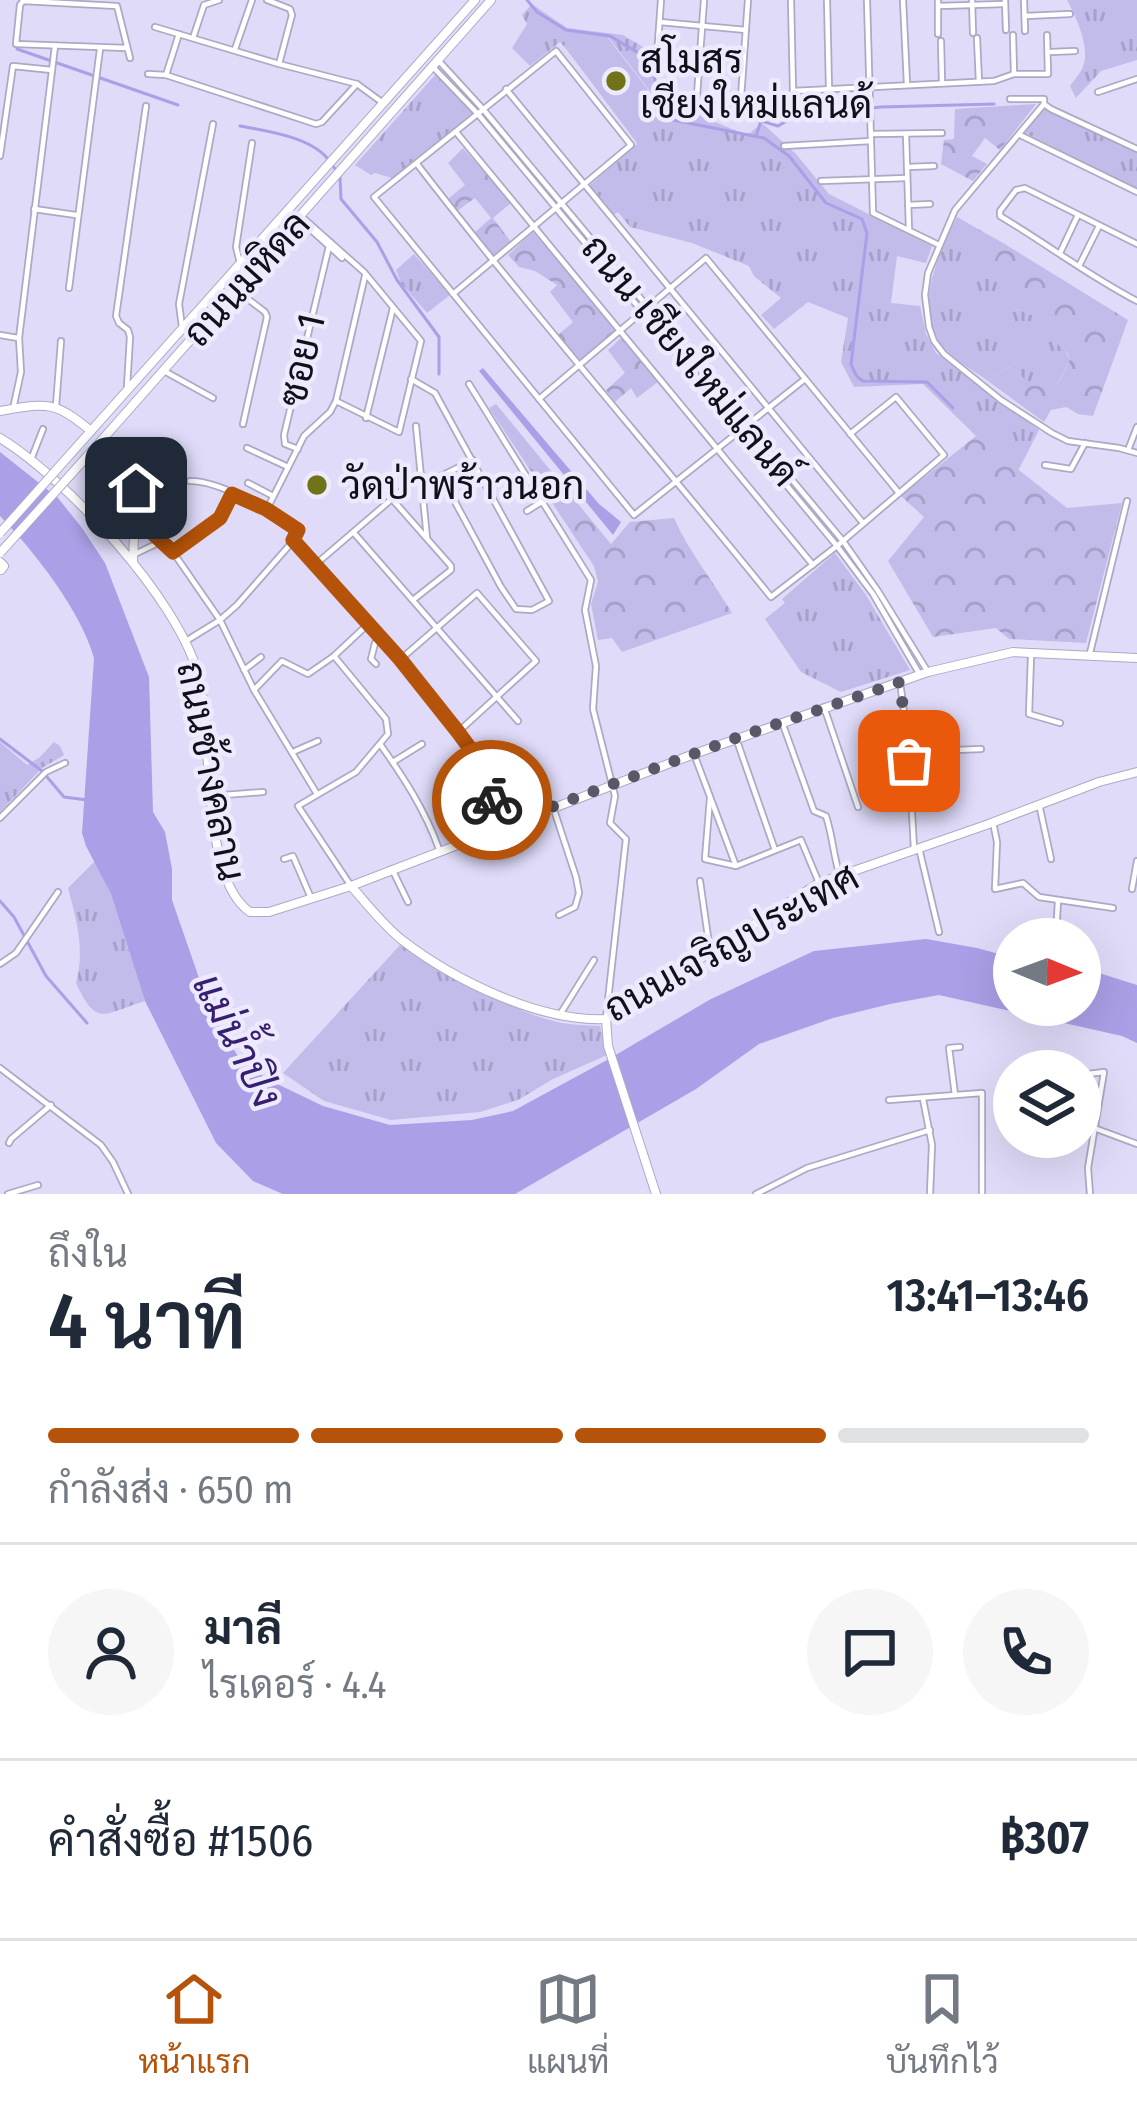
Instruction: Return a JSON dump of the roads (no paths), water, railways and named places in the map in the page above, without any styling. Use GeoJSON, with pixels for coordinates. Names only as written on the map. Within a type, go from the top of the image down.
{"type":"FeatureCollection","features":[{"type":"Feature","properties":{"kind":"street"},"geometry":{"type":"LineString","coordinates":[[193,37],[204,5],[219,0]]}},
{"type":"Feature","properties":{"kind":"street"},"geometry":{"type":"LineString","coordinates":[[235,49],[252,0]]}},
{"type":"Feature","properties":{"kind":"street"},"geometry":{"type":"LineString","coordinates":[[268,0],[290,9],[292,15],[279,64]]}},
{"type":"Feature","properties":{"kind":"street","name":"ถนนมหิดล"},"geometry":{"type":"LineString","coordinates":[[0,533],[475,0]]}},
{"type":"Feature","properties":{"kind":"street","name":"ถนนมหิดล"},"geometry":{"type":"LineString","coordinates":[[0,565],[101,441],[491,0]]}},
{"type":"Feature","properties":{"kind":"street"},"geometry":{"type":"LineString","coordinates":[[656,70],[661,0]]}},
{"type":"Feature","properties":{"kind":"street"},"geometry":{"type":"LineString","coordinates":[[696,109],[704,0]]}},
{"type":"Feature","properties":{"kind":"street"},"geometry":{"type":"LineString","coordinates":[[740,111],[748,0]]}},
{"type":"Feature","properties":{"kind":"street"},"geometry":{"type":"LineString","coordinates":[[791,0],[793,91],[1048,74],[1047,35]]}},
{"type":"Feature","properties":{"kind":"street"},"geometry":{"type":"LineString","coordinates":[[827,0],[830,88]]}},
{"type":"Feature","properties":{"kind":"street"},"geometry":{"type":"LineString","coordinates":[[867,0],[873,213],[939,245]]}},
{"type":"Feature","properties":{"kind":"street"},"geometry":{"type":"LineString","coordinates":[[903,0],[907,83]]}},
{"type":"Feature","properties":{"kind":"street"},"geometry":{"type":"LineString","coordinates":[[1024,0],[1025,31]]}},
{"type":"Feature","properties":{"kind":"street"},"geometry":{"type":"LineString","coordinates":[[127,48],[16,44],[20,5],[23,1],[117,6],[130,58]]}},
{"type":"Feature","properties":{"kind":"street"},"geometry":{"type":"LineString","coordinates":[[942,83],[938,3],[1005,2],[1006,30]]}},
{"type":"Feature","properties":{"kind":"street"},"geometry":{"type":"LineString","coordinates":[[972,3],[979,82]]}},
{"type":"Feature","properties":{"kind":"street"},"geometry":{"type":"LineString","coordinates":[[1025,16],[1070,14]]}},
{"type":"Feature","properties":{"kind":"street"},"geometry":{"type":"LineString","coordinates":[[660,22],[746,30]]}},
{"type":"Feature","properties":{"kind":"street"},"geometry":{"type":"LineString","coordinates":[[155,27],[357,84],[383,103]]}},
{"type":"Feature","properties":{"kind":"street"},"geometry":{"type":"LineString","coordinates":[[166,75],[180,33]]}},
{"type":"Feature","properties":{"kind":"street"},"geometry":{"type":"LineString","coordinates":[[1013,35],[1014,74]]}},
{"type":"Feature","properties":{"kind":"street"},"geometry":{"type":"LineString","coordinates":[[13,409],[21,372],[19,338],[55,46]]}},
{"type":"Feature","properties":{"kind":"street"},"geometry":{"type":"LineString","coordinates":[[69,288],[100,49]]}},
{"type":"Feature","properties":{"kind":"street"},"geometry":{"type":"LineString","coordinates":[[453,294],[631,145],[556,51],[374,197],[538,399],[634,515],[805,379]]}},
{"type":"Feature","properties":{"kind":"street"},"geometry":{"type":"LineString","coordinates":[[1048,52],[1075,51]]}},
{"type":"Feature","properties":{"kind":"street","name":"ถนน เชียงใหม่แลนด์"},"geometry":{"type":"LineString","coordinates":[[435,63],[560,207],[740,431],[840,544]]}},
{"type":"Feature","properties":{"kind":"street"},"geometry":{"type":"LineString","coordinates":[[0,156],[13,66],[53,65]]}},
{"type":"Feature","properties":{"kind":"street"},"geometry":{"type":"LineString","coordinates":[[148,74],[166,75],[316,124],[357,84]]}},
{"type":"Feature","properties":{"kind":"street"},"geometry":{"type":"LineString","coordinates":[[1098,92],[1137,80]]}},
{"type":"Feature","properties":{"kind":"street"},"geometry":{"type":"LineString","coordinates":[[506,89],[863,523]]}},
{"type":"Feature","properties":{"kind":"street"},"geometry":{"type":"LineString","coordinates":[[1010,99],[1044,99],[1020,135],[955,210],[939,245],[925,295],[934,341],[1001,400],[1052,433],[1068,441],[1137,453]]}},
{"type":"Feature","properties":{"kind":"street"},"geometry":{"type":"LineString","coordinates":[[1043,104],[1137,149]]}},
{"type":"Feature","properties":{"kind":"street"},"geometry":{"type":"LineString","coordinates":[[127,389],[130,337],[116,316],[146,106]]}},
{"type":"Feature","properties":{"kind":"street"},"geometry":{"type":"LineString","coordinates":[[182,327],[179,304],[213,124]]}},
{"type":"Feature","properties":{"kind":"street"},"geometry":{"type":"LineString","coordinates":[[456,132],[813,565]]}},
{"type":"Feature","properties":{"kind":"street"},"geometry":{"type":"LineString","coordinates":[[784,146],[943,133]]}},
{"type":"Feature","properties":{"kind":"street"},"geometry":{"type":"LineString","coordinates":[[906,134],[910,230]]}},
{"type":"Feature","properties":{"kind":"street"},"geometry":{"type":"LineString","coordinates":[[1020,135],[1137,192]]}},
{"type":"Feature","properties":{"kind":"street"},"geometry":{"type":"LineString","coordinates":[[240,262],[236,247],[252,142]]}},
{"type":"Feature","properties":{"kind":"street"},"geometry":{"type":"LineString","coordinates":[[416,164],[772,597],[944,455],[896,397],[850,434]]}},
{"type":"Feature","properties":{"kind":"street"},"geometry":{"type":"LineString","coordinates":[[907,167],[934,166]]}},
{"type":"Feature","properties":{"kind":"street"},"geometry":{"type":"LineString","coordinates":[[821,181],[908,178]]}},
{"type":"Feature","properties":{"kind":"street"},"geometry":{"type":"LineString","coordinates":[[1137,244],[1025,188],[1016,190],[1000,211],[1000,216],[1094,278],[1137,301]]}},
{"type":"Feature","properties":{"kind":"street"},"geometry":{"type":"LineString","coordinates":[[908,205],[929,203]]}},
{"type":"Feature","properties":{"kind":"street"},"geometry":{"type":"LineString","coordinates":[[34,209],[78,216]]}},
{"type":"Feature","properties":{"kind":"street"},"geometry":{"type":"LineString","coordinates":[[1060,253],[1078,215]]}},
{"type":"Feature","properties":{"kind":"street"},"geometry":{"type":"LineString","coordinates":[[300,218],[365,276],[421,341],[399,432],[335,401]]}},
{"type":"Feature","properties":{"kind":"street"},"geometry":{"type":"LineString","coordinates":[[1079,266],[1099,226]]}},
{"type":"Feature","properties":{"kind":"street","name":"ซอย 1"},"geometry":{"type":"LineString","coordinates":[[266,509],[298,449],[285,444],[284,435],[329,244]]}},
{"type":"Feature","properties":{"kind":"street"},"geometry":{"type":"LineString","coordinates":[[538,399],[706,258],[899,493]]}},
{"type":"Feature","properties":{"kind":"street"},"geometry":{"type":"LineString","coordinates":[[298,449],[335,401],[365,276]]}},
{"type":"Feature","properties":{"kind":"street"},"geometry":{"type":"LineString","coordinates":[[236,290],[267,317],[243,424]]}},
{"type":"Feature","properties":{"kind":"street"},"geometry":{"type":"LineString","coordinates":[[365,418],[393,308]]}},
{"type":"Feature","properties":{"kind":"street","name":"ถนน เชียงใหม่แลนด์"},"geometry":{"type":"LineString","coordinates":[[643,309],[747,426],[878,591],[924,674]]}},
{"type":"Feature","properties":{"kind":"street"},"geometry":{"type":"LineString","coordinates":[[0,335],[19,338]]}},
{"type":"Feature","properties":{"kind":"street"},"geometry":{"type":"LineString","coordinates":[[56,406],[61,340]]}},
{"type":"Feature","properties":{"kind":"street"},"geometry":{"type":"LineString","coordinates":[[164,371],[214,398]]}},
{"type":"Feature","properties":{"kind":"street"},"geometry":{"type":"LineString","coordinates":[[411,379],[435,393],[473,460],[549,602],[532,610],[516,609],[500,587],[441,476],[473,460]]}},
{"type":"Feature","properties":{"kind":"street"},"geometry":{"type":"LineString","coordinates":[[469,384],[590,580],[584,605],[596,666],[593,709],[613,785],[610,823],[626,838],[606,1019],[608,1046],[656,1194]]}},
{"type":"Feature","properties":{"kind":"street"},"geometry":{"type":"LineString","coordinates":[[0,411],[56,406],[91,431]]}},
{"type":"Feature","properties":{"kind":"street"},"geometry":{"type":"LineString","coordinates":[[416,427],[427,538]]}},
{"type":"Feature","properties":{"kind":"street"},"geometry":{"type":"LineString","coordinates":[[1128,450],[1137,427]]}},
{"type":"Feature","properties":{"kind":"street"},"geometry":{"type":"LineString","coordinates":[[31,459],[44,429]]}},
{"type":"Feature","properties":{"kind":"street","name":"ถนนช้างคลาน"},"geometry":{"type":"LineString","coordinates":[[0,438],[31,459],[133,558],[186,640],[199,678],[223,871],[243,908],[250,912],[269,912],[351,886],[736,738],[924,674],[992,655],[1031,652],[1137,658]]}},
{"type":"Feature","properties":{"kind":"street"},"geometry":{"type":"LineString","coordinates":[[101,441],[129,465],[136,488],[133,558]]}},
{"type":"Feature","properties":{"kind":"street"},"geometry":{"type":"LineString","coordinates":[[1045,465],[1071,469],[1085,443]]}},
{"type":"Feature","properties":{"kind":"street"},"geometry":{"type":"LineString","coordinates":[[247,448],[288,467]]}},
{"type":"Feature","properties":{"kind":"street"},"geometry":{"type":"LineString","coordinates":[[314,566],[421,474]]}},
{"type":"Feature","properties":{"kind":"street"},"geometry":{"type":"LineString","coordinates":[[186,640],[237,605],[298,530],[266,509],[202,481],[190,481]]}},
{"type":"Feature","properties":{"kind":"street"},"geometry":{"type":"LineString","coordinates":[[248,483],[273,496]]}},
{"type":"Feature","properties":{"kind":"street"},"geometry":{"type":"LineString","coordinates":[[173,552],[220,518],[232,494]]}},
{"type":"Feature","properties":{"kind":"street"},"geometry":{"type":"LineString","coordinates":[[392,499],[450,562],[451,570],[413,600]]}},
{"type":"Feature","properties":{"kind":"street"},"geometry":{"type":"LineString","coordinates":[[526,512],[543,501]]}},
{"type":"Feature","properties":{"kind":"street"},"geometry":{"type":"LineString","coordinates":[[1090,655],[1127,501]]}},
{"type":"Feature","properties":{"kind":"street"},"geometry":{"type":"LineString","coordinates":[[135,517],[173,552],[220,620],[254,690],[317,794]]}},
{"type":"Feature","properties":{"kind":"street"},"geometry":{"type":"LineString","coordinates":[[354,533],[518,721]]}},
{"type":"Feature","properties":{"kind":"street"},"geometry":{"type":"LineString","coordinates":[[293,540],[400,659],[486,770],[498,827]]}},
{"type":"Feature","properties":{"kind":"street"},"geometry":{"type":"LineString","coordinates":[[133,558],[163,541]]}},
{"type":"Feature","properties":{"kind":"street"},"geometry":{"type":"LineString","coordinates":[[400,659],[477,593],[536,661],[458,732]]}},
{"type":"Feature","properties":{"kind":"street"},"geometry":{"type":"LineString","coordinates":[[254,690],[282,662],[308,674],[368,625]]}},
{"type":"Feature","properties":{"kind":"street"},"geometry":{"type":"LineString","coordinates":[[376,664],[371,658],[373,649],[382,640]]}},
{"type":"Feature","properties":{"kind":"street"},"geometry":{"type":"LineString","coordinates":[[1031,652],[1029,713],[1060,723]]}},
{"type":"Feature","properties":{"kind":"street"},"geometry":{"type":"LineString","coordinates":[[334,656],[386,719],[388,734],[356,772],[298,806],[351,886]]}},
{"type":"Feature","properties":{"kind":"street"},"geometry":{"type":"LineString","coordinates":[[244,670],[261,657]]}},
{"type":"Feature","properties":{"kind":"street"},"geometry":{"type":"LineString","coordinates":[[900,682],[917,849],[939,932]]}},
{"type":"Feature","properties":{"kind":"street"},"geometry":{"type":"LineString","coordinates":[[824,707],[858,807]]}},
{"type":"Feature","properties":{"kind":"street"},"geometry":{"type":"LineString","coordinates":[[782,722],[814,811],[826,816],[836,844],[833,854],[839,874]]}},
{"type":"Feature","properties":{"kind":"street"},"geometry":{"type":"LineString","coordinates":[[908,741],[934,737]]}},
{"type":"Feature","properties":{"kind":"street"},"geometry":{"type":"LineString","coordinates":[[736,738],[775,850]]}},
{"type":"Feature","properties":{"kind":"street"},"geometry":{"type":"LineString","coordinates":[[294,752],[318,741]]}},
{"type":"Feature","properties":{"kind":"street"},"geometry":{"type":"LineString","coordinates":[[380,744],[430,823],[439,850]]}},
{"type":"Feature","properties":{"kind":"street"},"geometry":{"type":"LineString","coordinates":[[392,762],[422,745]]}},
{"type":"Feature","properties":{"kind":"street"},"geometry":{"type":"LineString","coordinates":[[909,761],[981,749]]}},
{"type":"Feature","properties":{"kind":"street"},"geometry":{"type":"LineString","coordinates":[[694,754],[736,866]]}},
{"type":"Feature","properties":{"kind":"street"},"geometry":{"type":"LineString","coordinates":[[0,818],[44,775],[65,763]]}},
{"type":"Feature","properties":{"kind":"street","name":"ถนนเจริญประเทศ"},"geometry":{"type":"LineString","coordinates":[[351,886],[397,937],[493,992],[559,1016],[606,1019],[819,883],[1137,772]]}},
{"type":"Feature","properties":{"kind":"street"},"geometry":{"type":"LineString","coordinates":[[211,796],[263,792]]}},
{"type":"Feature","properties":{"kind":"street"},"geometry":{"type":"LineString","coordinates":[[710,798],[705,860],[736,866],[801,840],[819,883]]}},
{"type":"Feature","properties":{"kind":"street"},"geometry":{"type":"LineString","coordinates":[[1039,804],[1051,859]]}},
{"type":"Feature","properties":{"kind":"street"},"geometry":{"type":"LineString","coordinates":[[553,807],[580,893],[575,907],[559,915]]}},
{"type":"Feature","properties":{"kind":"street"},"geometry":{"type":"LineString","coordinates":[[993,822],[995,889],[1023,884],[1036,896],[1113,908]]}},
{"type":"Feature","properties":{"kind":"street"},"geometry":{"type":"LineString","coordinates":[[284,859],[293,856],[311,898]]}},
{"type":"Feature","properties":{"kind":"street"},"geometry":{"type":"LineString","coordinates":[[1132,889],[1137,861]]}},
{"type":"Feature","properties":{"kind":"street"},"geometry":{"type":"LineString","coordinates":[[392,869],[408,902]]}},
{"type":"Feature","properties":{"kind":"street"},"geometry":{"type":"LineString","coordinates":[[700,881],[710,951]]}},
{"type":"Feature","properties":{"kind":"street"},"geometry":{"type":"LineString","coordinates":[[0,964],[16,953],[58,892]]}},
{"type":"Feature","properties":{"kind":"street"},"geometry":{"type":"LineString","coordinates":[[1057,918],[1058,901]]}},
{"type":"Feature","properties":{"kind":"street"},"geometry":{"type":"LineString","coordinates":[[559,1016],[594,960]]}},
{"type":"Feature","properties":{"kind":"street"},"geometry":{"type":"LineString","coordinates":[[955,1095],[950,1048],[960,1047]]}},
{"type":"Feature","properties":{"kind":"street"},"geometry":{"type":"LineString","coordinates":[[0,1068],[101,1145],[128,1194]]}},
{"type":"Feature","properties":{"kind":"street"},"geometry":{"type":"LineString","coordinates":[[889,1100],[982,1093],[982,1194]]}},
{"type":"Feature","properties":{"kind":"street"},"geometry":{"type":"LineString","coordinates":[[923,1096],[930,1130],[930,1194]]}},
{"type":"Feature","properties":{"kind":"street"},"geometry":{"type":"LineString","coordinates":[[9,1143],[51,1106]]}},
{"type":"Feature","properties":{"kind":"street"},"geometry":{"type":"LineString","coordinates":[[756,1194],[807,1168],[930,1130]]}},
{"type":"Feature","properties":{"kind":"street"},"geometry":{"type":"LineString","coordinates":[[1101,1131],[1137,1144]]}},
{"type":"Feature","properties":{"kind":"street"},"geometry":{"type":"LineString","coordinates":[[1090,1158],[1090,1194]]}},
{"type":"Feature","properties":{"kind":"street"},"geometry":{"type":"LineString","coordinates":[[8,1194],[38,1185]]}},
{"type":"Feature","properties":{"kind":"waterway"},"geometry":{"type":"LineString","coordinates":[[527,0],[566,30],[610,36],[652,61],[657,94],[668,119],[764,138],[789,156],[826,203],[862,219],[867,233],[851,364],[854,372],[863,381],[927,382],[953,408]]}},
{"type":"Feature","properties":{"kind":"waterway"},"geometry":{"type":"LineString","coordinates":[[17,49],[178,105]]}},
{"type":"Feature","properties":{"kind":"waterway"},"geometry":{"type":"LineString","coordinates":[[756,136],[761,121],[778,126],[795,116],[881,107],[994,104]]}},
{"type":"Feature","properties":{"kind":"waterway"},"geometry":{"type":"LineString","coordinates":[[240,126],[299,140],[327,158]]}},
{"type":"Feature","properties":{"kind":"waterway"},"geometry":{"type":"LineString","coordinates":[[333,166],[340,176],[341,199],[377,242],[397,280],[439,337],[439,374]]}},
{"type":"Feature","properties":{"kind":"waterway"},"geometry":{"type":"LineString","coordinates":[[0,739],[42,771],[64,797],[87,800]]}},
{"type":"Feature","properties":{"kind":"waterway"},"geometry":{"type":"LineString","coordinates":[[0,901],[46,976],[87,1023]]}},
{"type":"Feature","properties":{"kind":"place","name":"สโมสร เชียงใหม่แลนด้"},"geometry":{"type":"Point","coordinates":[616,81]}},
{"type":"Feature","properties":{"kind":"place","name":"วัดป่าพร้าวนอก"},"geometry":{"type":"Point","coordinates":[317,485]}},
{"type":"Feature","properties":{"kind":"water label","name":"แม่น้ำปิง"},"geometry":{"type":"Point","coordinates":[238,1040]}}]}
